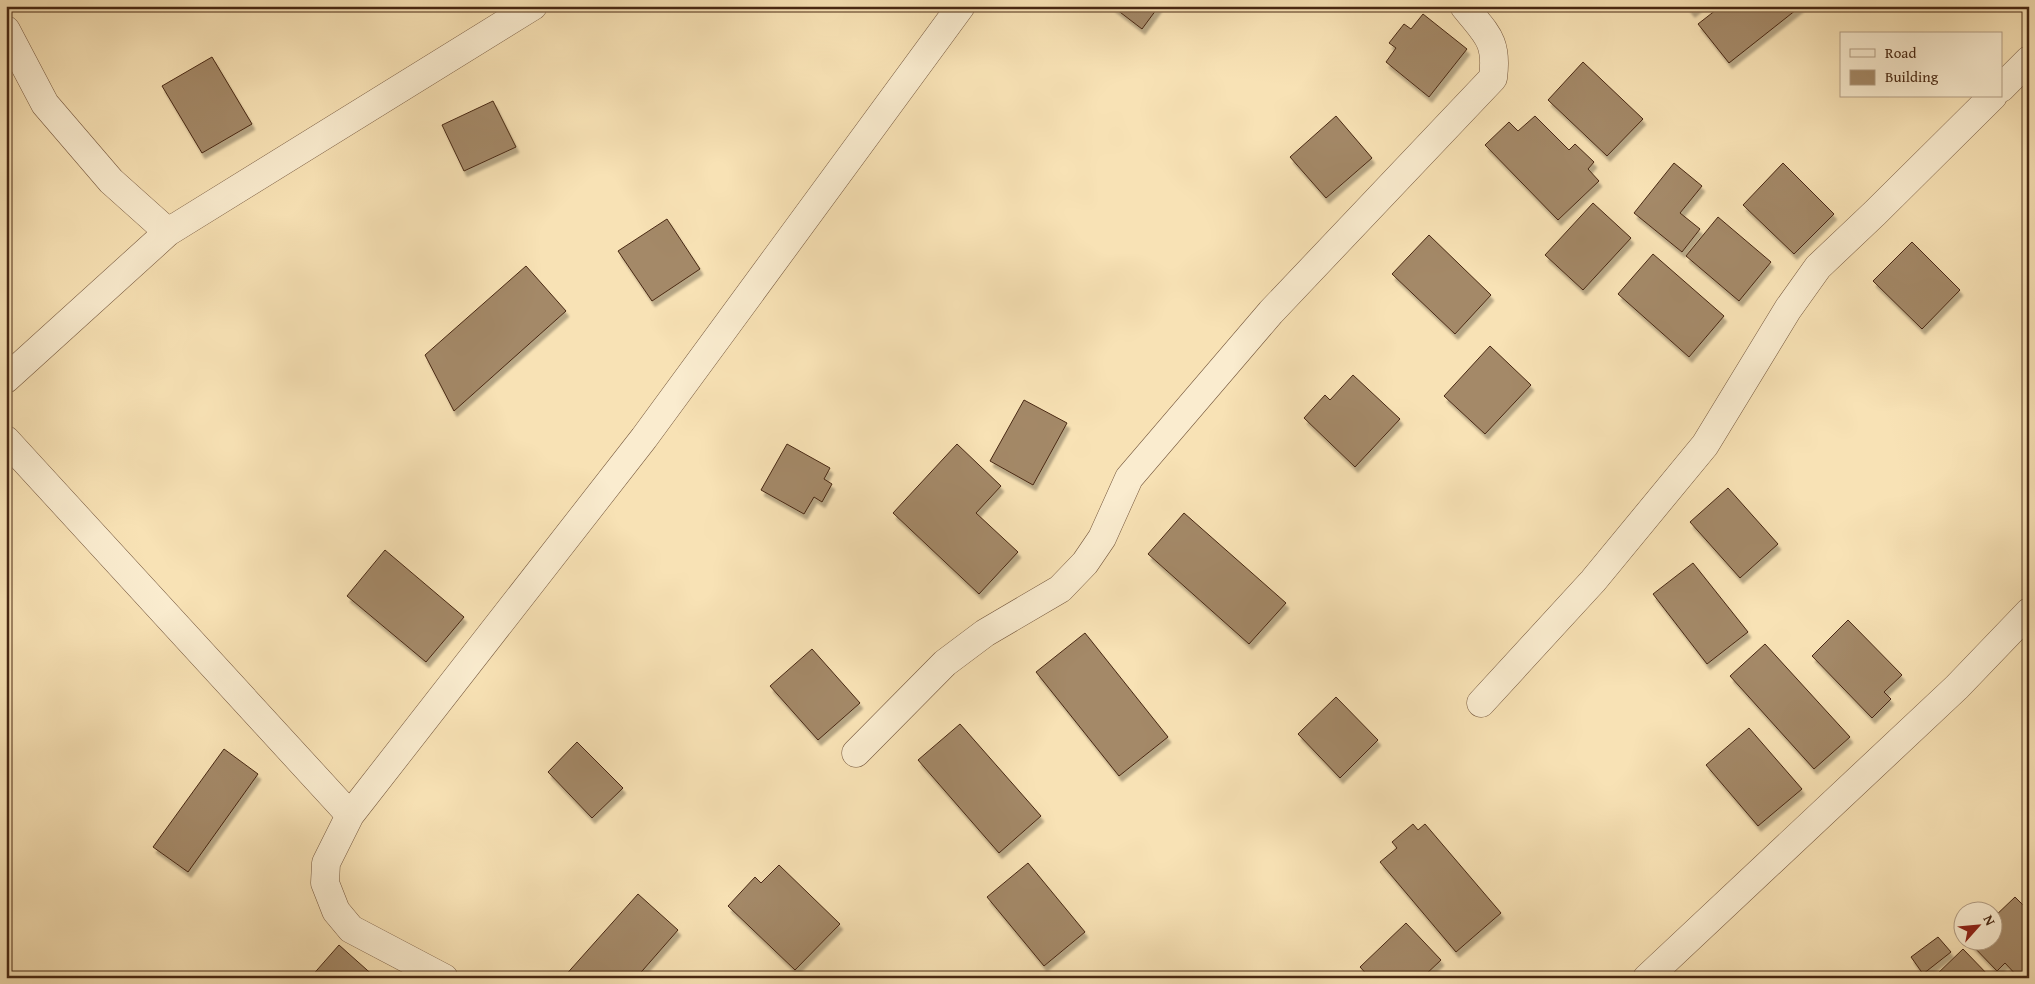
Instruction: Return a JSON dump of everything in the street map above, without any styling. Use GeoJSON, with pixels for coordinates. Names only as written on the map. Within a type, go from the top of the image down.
{"type":"FeatureCollection","features":[{"type":"Feature","properties":{"kind":"street"},"geometry":{"type":"LineString","coordinates":[[6,379],[168,232],[533,6]]}},
{"type":"Feature","properties":{"kind":"street"},"geometry":{"type":"LineString","coordinates":[[444,978],[351,930],[336,911],[325,883],[326,863],[350,815],[644,438],[961,6]]}},
{"type":"Feature","properties":{"kind":"street"},"geometry":{"type":"LineString","coordinates":[[856,753],[945,662],[985,633],[1060,589],[1085,563],[1102,538],[1129,478],[1271,312],[1493,78],[1495,61],[1492,42],[1464,6]]}},
{"type":"Feature","properties":{"kind":"street"},"geometry":{"type":"LineString","coordinates":[[6,30],[45,104],[111,181],[168,232]]}},
{"type":"Feature","properties":{"kind":"street"},"geometry":{"type":"LineString","coordinates":[[2002,87],[2029,60]]}},
{"type":"Feature","properties":{"kind":"street"},"geometry":{"type":"LineString","coordinates":[[1481,703],[1593,581],[1704,444],[1788,309],[1818,267],[1875,214],[1991,98]]}},
{"type":"Feature","properties":{"kind":"street"},"geometry":{"type":"LineString","coordinates":[[6,440],[350,815]]}},
{"type":"Feature","properties":{"kind":"street"},"geometry":{"type":"LineString","coordinates":[[1647,978],[1957,688],[2029,612]]}},
{"type":"Feature","properties":{"kind":"building"},"geometry":{"type":"Polygon","coordinates":[[[1112,6],[1159,6],[1142,29],[1112,6]]]}},
{"type":"Feature","properties":{"kind":"building"},"geometry":{"type":"Polygon","coordinates":[[[1687,6],[1699,6],[1692,12],[1687,6]]]}},
{"type":"Feature","properties":{"kind":"building"},"geometry":{"type":"Polygon","coordinates":[[[1721,6],[1801,6],[1729,63],[1698,24],[1721,6]]]}},
{"type":"Feature","properties":{"kind":"building"},"geometry":{"type":"Polygon","coordinates":[[[1423,14],[1467,49],[1429,97],[1386,62],[1396,48],[1389,43],[1404,24],[1411,29],[1423,14]]]}},
{"type":"Feature","properties":{"kind":"building"},"geometry":{"type":"Polygon","coordinates":[[[212,57],[252,124],[202,153],[162,86],[212,57]]]}},
{"type":"Feature","properties":{"kind":"building"},"geometry":{"type":"Polygon","coordinates":[[[1583,62],[1643,119],[1607,156],[1548,100],[1583,62]]]}},
{"type":"Feature","properties":{"kind":"building"},"geometry":{"type":"Polygon","coordinates":[[[493,101],[516,147],[464,171],[442,125],[493,101]]]}},
{"type":"Feature","properties":{"kind":"building"},"geometry":{"type":"Polygon","coordinates":[[[1336,116],[1372,158],[1326,198],[1290,157],[1336,116]]]}},
{"type":"Feature","properties":{"kind":"building"},"geometry":{"type":"Polygon","coordinates":[[[1535,116],[1569,150],[1575,144],[1594,162],[1588,169],[1599,181],[1558,220],[1485,145],[1509,122],[1518,131],[1535,116]]]}},
{"type":"Feature","properties":{"kind":"building"},"geometry":{"type":"Polygon","coordinates":[[[1674,163],[1702,186],[1680,213],[1700,229],[1682,252],[1634,213],[1674,163]]]}},
{"type":"Feature","properties":{"kind":"building"},"geometry":{"type":"Polygon","coordinates":[[[1783,163],[1834,214],[1794,254],[1743,205],[1783,163]]]}},
{"type":"Feature","properties":{"kind":"building"},"geometry":{"type":"Polygon","coordinates":[[[1593,203],[1631,238],[1583,290],[1545,255],[1593,203]]]}},
{"type":"Feature","properties":{"kind":"building"},"geometry":{"type":"Polygon","coordinates":[[[1718,217],[1771,262],[1739,301],[1686,256],[1718,217]]]}},
{"type":"Feature","properties":{"kind":"building"},"geometry":{"type":"Polygon","coordinates":[[[667,219],[700,269],[652,301],[618,251],[667,219]]]}},
{"type":"Feature","properties":{"kind":"building"},"geometry":{"type":"Polygon","coordinates":[[[1429,235],[1491,295],[1455,334],[1392,274],[1429,235]]]}},
{"type":"Feature","properties":{"kind":"building"},"geometry":{"type":"Polygon","coordinates":[[[1912,242],[1960,290],[1922,329],[1873,281],[1912,242]]]}},
{"type":"Feature","properties":{"kind":"building"},"geometry":{"type":"Polygon","coordinates":[[[1653,254],[1724,316],[1689,357],[1618,294],[1653,254]]]}},
{"type":"Feature","properties":{"kind":"building"},"geometry":{"type":"Polygon","coordinates":[[[526,266],[566,311],[454,411],[425,355],[526,266]]]}},
{"type":"Feature","properties":{"kind":"building"},"geometry":{"type":"Polygon","coordinates":[[[1490,346],[1531,385],[1485,434],[1444,396],[1490,346]]]}},
{"type":"Feature","properties":{"kind":"building"},"geometry":{"type":"Polygon","coordinates":[[[1353,375],[1400,419],[1355,467],[1304,418],[1325,395],[1330,400],[1353,375]]]}},
{"type":"Feature","properties":{"kind":"building"},"geometry":{"type":"Polygon","coordinates":[[[1024,400],[1067,423],[1033,485],[990,461],[1024,400]]]}},
{"type":"Feature","properties":{"kind":"building"},"geometry":{"type":"Polygon","coordinates":[[[787,444],[830,468],[824,479],[832,484],[822,502],[814,497],[804,514],[761,490],[787,444]]]}},
{"type":"Feature","properties":{"kind":"building"},"geometry":{"type":"Polygon","coordinates":[[[957,444],[1001,486],[976,513],[1018,552],[979,594],[893,513],[957,444]]]}},
{"type":"Feature","properties":{"kind":"building"},"geometry":{"type":"Polygon","coordinates":[[[1728,488],[1778,544],[1740,578],[1690,522],[1728,488]]]}},
{"type":"Feature","properties":{"kind":"building"},"geometry":{"type":"Polygon","coordinates":[[[1184,513],[1286,603],[1249,644],[1148,554],[1184,513]]]}},
{"type":"Feature","properties":{"kind":"building"},"geometry":{"type":"Polygon","coordinates":[[[385,550],[464,617],[426,662],[347,596],[385,550]]]}},
{"type":"Feature","properties":{"kind":"building"},"geometry":{"type":"Polygon","coordinates":[[[1693,563],[1748,632],[1707,664],[1653,594],[1693,563]]]}},
{"type":"Feature","properties":{"kind":"building"},"geometry":{"type":"Polygon","coordinates":[[[1848,620],[1902,675],[1884,692],[1891,699],[1872,718],[1812,656],[1848,620]]]}},
{"type":"Feature","properties":{"kind":"building"},"geometry":{"type":"Polygon","coordinates":[[[1085,633],[1168,737],[1119,776],[1036,672],[1085,633]]]}},
{"type":"Feature","properties":{"kind":"building"},"geometry":{"type":"Polygon","coordinates":[[[1765,644],[1850,737],[1814,769],[1730,676],[1765,644]]]}},
{"type":"Feature","properties":{"kind":"building"},"geometry":{"type":"Polygon","coordinates":[[[812,649],[860,703],[818,740],[770,686],[812,649]]]}},
{"type":"Feature","properties":{"kind":"building"},"geometry":{"type":"Polygon","coordinates":[[[1336,697],[1378,740],[1340,778],[1298,734],[1336,697]]]}},
{"type":"Feature","properties":{"kind":"building"},"geometry":{"type":"Polygon","coordinates":[[[960,724],[1041,816],[999,853],[918,760],[960,724]]]}},
{"type":"Feature","properties":{"kind":"building"},"geometry":{"type":"Polygon","coordinates":[[[1749,728],[1802,789],[1758,826],[1706,765],[1749,728]]]}},
{"type":"Feature","properties":{"kind":"building"},"geometry":{"type":"Polygon","coordinates":[[[577,742],[623,788],[592,818],[548,772],[577,742]]]}},
{"type":"Feature","properties":{"kind":"building"},"geometry":{"type":"Polygon","coordinates":[[[224,749],[258,774],[188,872],[153,847],[224,749]]]}},
{"type":"Feature","properties":{"kind":"building"},"geometry":{"type":"Polygon","coordinates":[[[1413,824],[1418,830],[1425,824],[1501,913],[1456,952],[1380,862],[1397,848],[1392,842],[1413,824]]]}},
{"type":"Feature","properties":{"kind":"building"},"geometry":{"type":"Polygon","coordinates":[[[1028,863],[1085,932],[1044,966],[987,897],[1028,863]]]}},
{"type":"Feature","properties":{"kind":"building"},"geometry":{"type":"Polygon","coordinates":[[[779,865],[840,924],[795,970],[728,906],[755,877],[761,883],[779,865]]]}},
{"type":"Feature","properties":{"kind":"building"},"geometry":{"type":"Polygon","coordinates":[[[638,894],[678,930],[636,978],[563,978],[638,894]]]}},
{"type":"Feature","properties":{"kind":"building"},"geometry":{"type":"Polygon","coordinates":[[[2015,897],[2029,911],[2029,978],[2019,978],[2005,963],[1997,971],[1979,952],[2002,952],[2002,909],[2015,897]]]}},
{"type":"Feature","properties":{"kind":"building"},"geometry":{"type":"Polygon","coordinates":[[[1406,923],[1441,960],[1422,978],[1370,978],[1360,967],[1406,923]]]}},
{"type":"Feature","properties":{"kind":"building"},"geometry":{"type":"Polygon","coordinates":[[[1938,937],[1951,952],[1923,974],[1911,957],[1938,937]]]}},
{"type":"Feature","properties":{"kind":"building"},"geometry":{"type":"Polygon","coordinates":[[[339,945],[376,978],[310,978],[339,945]]]}},
{"type":"Feature","properties":{"kind":"building"},"geometry":{"type":"Polygon","coordinates":[[[1960,952],[1966,952],[1991,978],[1933,978],[1960,952]]]}}]}
